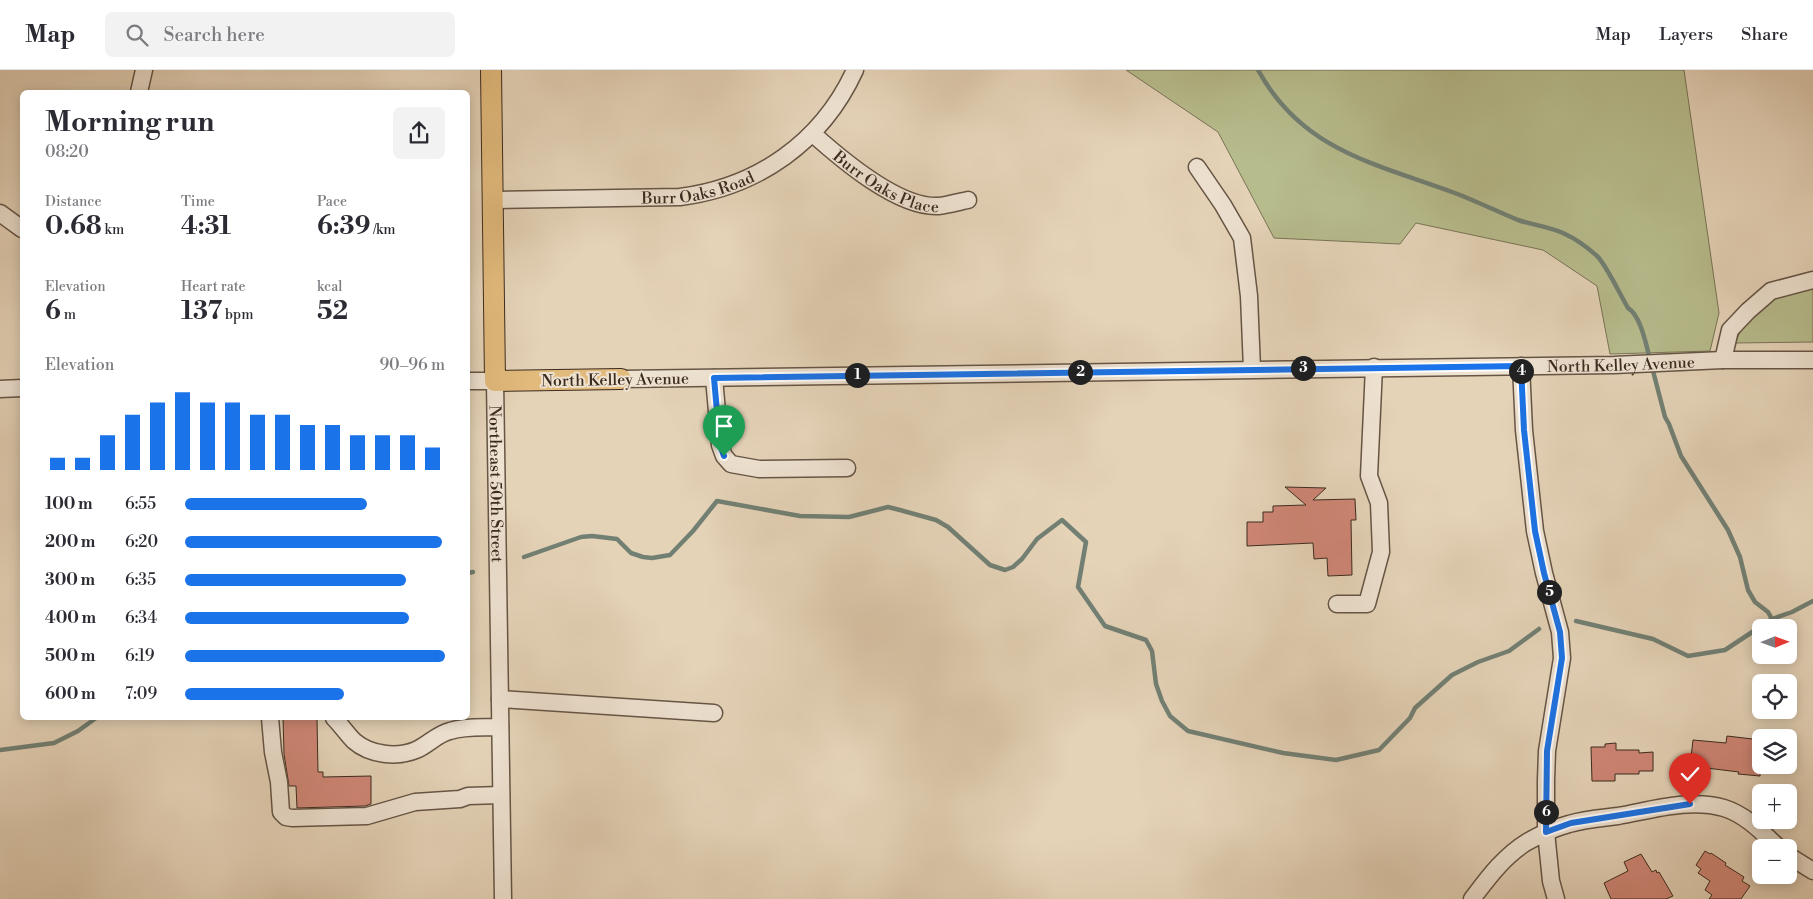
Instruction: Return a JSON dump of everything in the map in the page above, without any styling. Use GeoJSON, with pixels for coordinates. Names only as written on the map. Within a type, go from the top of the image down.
{"type":"FeatureCollection","features":[{"type":"Feature","properties":{"kind":"main road","name":"Northeast 50th Street"},"geometry":{"type":"LineString","coordinates":[[491,70],[495,381]]}},
{"type":"Feature","properties":{"kind":"main road","name":"North Kelley Avenue"},"geometry":{"type":"LineString","coordinates":[[495,381],[621,379]]}},
{"type":"Feature","properties":{"kind":"street"},"geometry":{"type":"LineString","coordinates":[[139,90],[144,70]]}},
{"type":"Feature","properties":{"kind":"street","name":"Burr Oaks Road"},"geometry":{"type":"LineString","coordinates":[[492,200],[649,198],[706,194],[730,186],[778,161],[813,134],[838,103],[855,70]]}},
{"type":"Feature","properties":{"kind":"street","name":"Burr Oaks Place"},"geometry":{"type":"LineString","coordinates":[[813,134],[857,170],[886,189],[910,200],[924,205],[937,206],[968,200]]}},
{"type":"Feature","properties":{"kind":"street"},"geometry":{"type":"LineString","coordinates":[[1197,166],[1242,238],[1249,296],[1252,369]]}},
{"type":"Feature","properties":{"kind":"street"},"geometry":{"type":"LineString","coordinates":[[0,213],[20,228]]}},
{"type":"Feature","properties":{"kind":"street"},"geometry":{"type":"LineString","coordinates":[[1723,360],[1730,330],[1748,311],[1771,291],[1813,280]]}},
{"type":"Feature","properties":{"kind":"street","name":"North Kelley Avenue"},"geometry":{"type":"LineString","coordinates":[[621,379],[1614,365],[1723,360],[1813,360]]}},
{"type":"Feature","properties":{"kind":"street"},"geometry":{"type":"LineString","coordinates":[[1521,366],[1525,439],[1535,531],[1560,632],[1562,658],[1547,751],[1546,832],[1551,881],[1556,899]]}},
{"type":"Feature","properties":{"kind":"street"},"geometry":{"type":"LineString","coordinates":[[1336,604],[1367,604],[1381,559],[1379,503],[1369,476],[1374,367]]}},
{"type":"Feature","properties":{"kind":"street"},"geometry":{"type":"LineString","coordinates":[[714,378],[720,445],[724,456],[731,464],[759,469],[847,468]]}},
{"type":"Feature","properties":{"kind":"street","name":"North Kelley Avenue"},"geometry":{"type":"LineString","coordinates":[[470,381],[495,381]]}},
{"type":"Feature","properties":{"kind":"street","name":"Northeast 50th Street"},"geometry":{"type":"LineString","coordinates":[[495,381],[503,899]]}},
{"type":"Feature","properties":{"kind":"street"},"geometry":{"type":"LineString","coordinates":[[0,389],[20,388]]}},
{"type":"Feature","properties":{"kind":"street"},"geometry":{"type":"LineString","coordinates":[[500,699],[714,713]]}},
{"type":"Feature","properties":{"kind":"street"},"geometry":{"type":"LineString","coordinates":[[270,720],[273,752],[279,782],[281,812],[286,817],[367,816],[376,815],[396,806],[415,802],[468,796],[501,795]]}},
{"type":"Feature","properties":{"kind":"street"},"geometry":{"type":"LineString","coordinates":[[336,720],[354,741],[369,750],[384,753],[403,753],[416,750],[441,734],[452,730],[500,728]]}},
{"type":"Feature","properties":{"kind":"street"},"geometry":{"type":"LineString","coordinates":[[1472,899],[1508,857],[1526,843],[1546,832],[1571,823],[1674,807],[1707,805],[1724,808],[1741,815],[1770,839]]}},
{"type":"Feature","properties":{"kind":"street"},"geometry":{"type":"LineString","coordinates":[[1797,861],[1813,871]]}},
{"type":"Feature","properties":{"kind":"green space"},"geometry":{"type":"Polygon","coordinates":[[[1126,70],[1684,70],[1719,313],[1710,351],[1610,354],[1597,286],[1543,250],[1416,223],[1400,244],[1274,238],[1218,132],[1126,70]]]}},
{"type":"Feature","properties":{"kind":"green space"},"geometry":{"type":"Polygon","coordinates":[[[1813,287],[1813,342],[1735,343],[1742,328],[1768,300],[1813,287]]]}},
{"type":"Feature","properties":{"kind":"building"},"geometry":{"type":"Polygon","coordinates":[[[1285,487],[1326,488],[1313,500],[1355,499],[1356,520],[1351,520],[1352,575],[1328,576],[1327,558],[1314,559],[1313,543],[1247,546],[1247,522],[1263,522],[1263,512],[1273,512],[1273,506],[1306,505],[1285,487]]]}},
{"type":"Feature","properties":{"kind":"building"},"geometry":{"type":"Polygon","coordinates":[[[283,720],[317,720],[318,772],[323,772],[323,777],[371,776],[371,804],[365,806],[297,808],[296,786],[289,786],[284,754],[283,720]]]}},
{"type":"Feature","properties":{"kind":"building"},"geometry":{"type":"Polygon","coordinates":[[[1727,736],[1752,739],[1752,774],[1760,774],[1760,776],[1690,766],[1693,740],[1726,743],[1727,736]]]}},
{"type":"Feature","properties":{"kind":"building"},"geometry":{"type":"Polygon","coordinates":[[[1616,743],[1616,750],[1639,750],[1639,753],[1653,752],[1653,771],[1639,771],[1639,774],[1615,774],[1615,781],[1592,781],[1591,747],[1605,747],[1605,744],[1616,743]]]}},
{"type":"Feature","properties":{"kind":"building"},"geometry":{"type":"Polygon","coordinates":[[[1705,851],[1726,863],[1725,865],[1744,877],[1742,881],[1750,886],[1741,899],[1709,899],[1712,895],[1705,890],[1710,881],[1698,873],[1701,869],[1696,865],[1705,851]]]}},
{"type":"Feature","properties":{"kind":"building"},"geometry":{"type":"Polygon","coordinates":[[[1641,854],[1652,872],[1656,870],[1657,873],[1659,872],[1673,896],[1666,899],[1611,899],[1604,883],[1628,871],[1624,862],[1641,854]]]}},
{"type":"Feature","properties":{"kind":"waterway"},"geometry":{"type":"LineString","coordinates":[[1258,70],[1276,97],[1296,119],[1318,136],[1342,150],[1368,162],[1460,195],[1518,220],[1560,232],[1586,247],[1600,260],[1628,308],[1636,317],[1650,359]]}},
{"type":"Feature","properties":{"kind":"waterway"},"geometry":{"type":"LineString","coordinates":[[1652,367],[1665,417],[1681,456],[1728,530],[1740,557],[1748,590],[1755,602],[1768,612],[1772,619]]}},
{"type":"Feature","properties":{"kind":"waterway"},"geometry":{"type":"LineString","coordinates":[[524,557],[581,537],[592,536],[617,539],[631,553],[643,557],[652,558],[670,555],[693,531],[717,501],[800,516],[849,517],[888,507],[936,520],[948,527],[990,565],[1005,570],[1013,567],[1022,559],[1037,539],[1062,520],[1086,542],[1078,587],[1105,626],[1146,640],[1152,651],[1156,684],[1170,716],[1188,731],[1283,753],[1336,760],[1379,750],[1410,718],[1415,708],[1452,675],[1478,662],[1509,651],[1539,629]]}},
{"type":"Feature","properties":{"kind":"waterway"},"geometry":{"type":"LineString","coordinates":[[1576,621],[1653,639],[1688,656],[1725,650],[1772,619],[1792,612],[1813,601]]}},
{"type":"Feature","properties":{"kind":"waterway"},"geometry":{"type":"LineString","coordinates":[[0,750],[54,743],[78,731],[93,720]]}},
{"type":"Feature","properties":{"kind":"route"},"geometry":{"type":"LineString","coordinates":[[724,456],[720,445],[714,378],[1521,366],[1524,430],[1535,531],[1560,632],[1562,658],[1547,751],[1546,832],[1571,823],[1690,804]]}}]}
